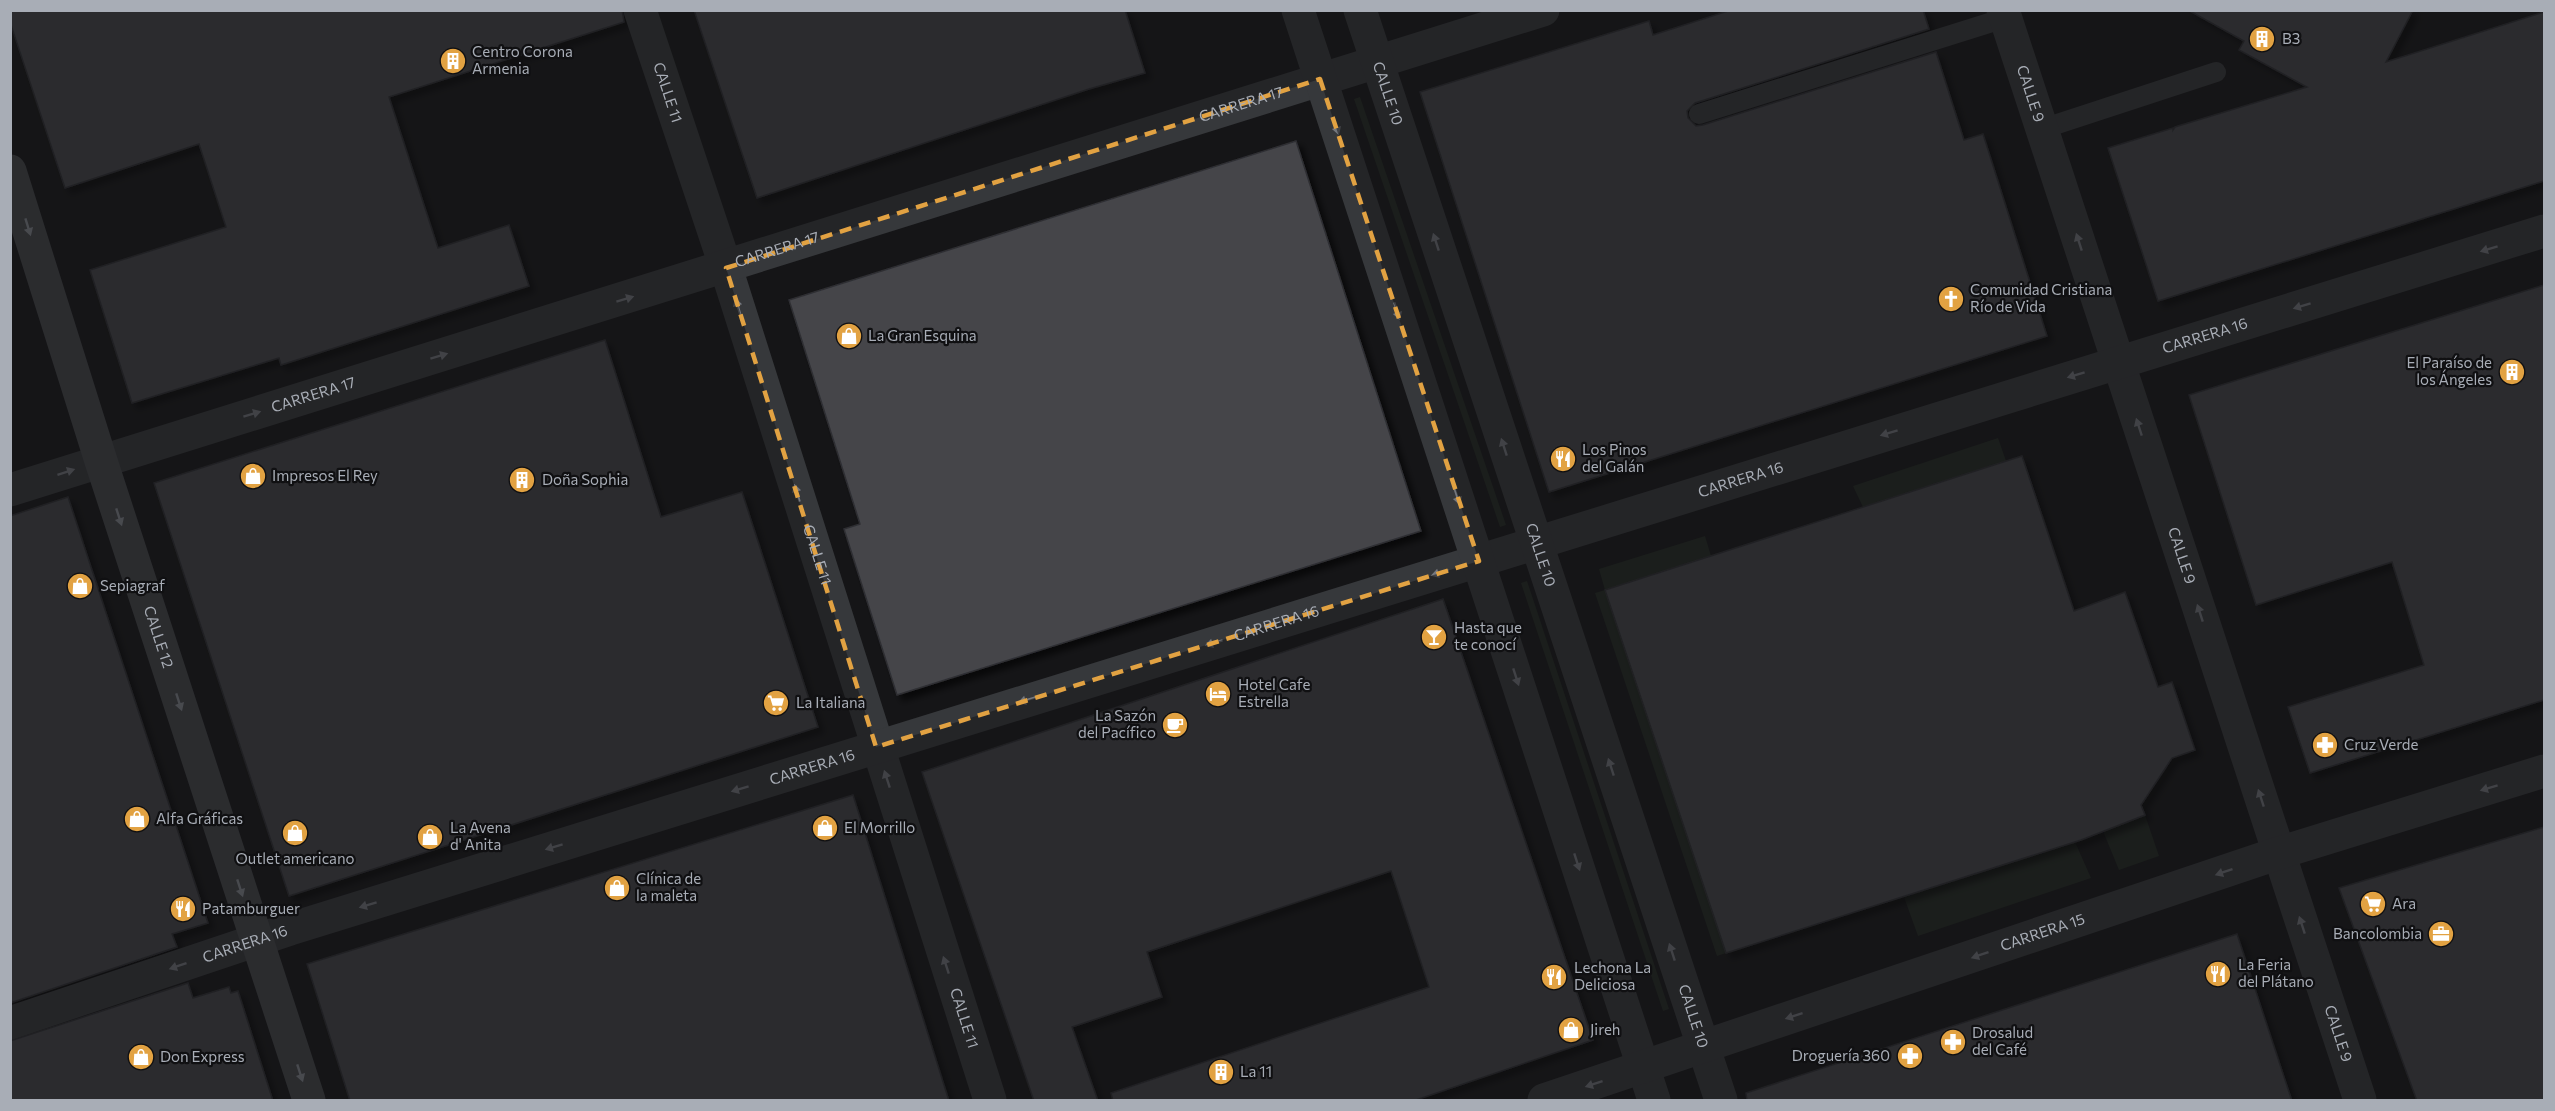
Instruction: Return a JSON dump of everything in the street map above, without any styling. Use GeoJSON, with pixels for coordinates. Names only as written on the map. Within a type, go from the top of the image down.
{"type":"FeatureCollection","features":[{"type":"Feature","properties":{"kind":"main road","name":"CALLE 12"},"geometry":{"type":"LineString","coordinates":[[10,171],[101,461],[309,1101]]}},
{"type":"Feature","properties":{"kind":"street","name":"CALLE 11"},"geometry":{"type":"LineString","coordinates":[[640,10],[726,268],[990,1101]]}},
{"type":"Feature","properties":{"kind":"street"},"geometry":{"type":"LineString","coordinates":[[1298,10],[1654,1101]]}},
{"type":"Feature","properties":{"kind":"street","name":"CALLE 10"},"geometry":{"type":"LineString","coordinates":[[1360,10],[1721,1101]]}},
{"type":"Feature","properties":{"kind":"street","name":"CARRERA 17"},"geometry":{"type":"LineString","coordinates":[[10,490],[726,268],[1543,10]]}},
{"type":"Feature","properties":{"kind":"street","name":"CALLE 9"},"geometry":{"type":"LineString","coordinates":[[2004,14],[2360,1101]]}},
{"type":"Feature","properties":{"kind":"street","name":"CARRERA 16"},"geometry":{"type":"LineString","coordinates":[[10,1023],[257,940],[2544,231]]}},
{"type":"Feature","properties":{"kind":"street","name":"CARRERA 15"},"geometry":{"type":"LineString","coordinates":[[1544,1101],[2279,853],[2544,771]]}},
{"type":"Feature","properties":{"kind":"lane"},"geometry":{"type":"LineString","coordinates":[[1698,114],[2004,14]]}},
{"type":"Feature","properties":{"kind":"lane"},"geometry":{"type":"LineString","coordinates":[[2042,129],[2216,72]]}},
{"type":"Feature","properties":{"kind":"highlighted area"},"geometry":{"type":"Polygon","coordinates":[[[1320,79],[1479,561],[876,747],[726,268],[1320,79]]]}},
{"type":"Feature","properties":{"kind":"shaded area"},"geometry":{"type":"Polygon","coordinates":[[[1360,97],[1506,525],[1500,527],[1354,99],[1360,97]]]}},
{"type":"Feature","properties":{"kind":"shaded area"},"geometry":{"type":"Polygon","coordinates":[[[1998,438],[2006,461],[1863,507],[1853,486],[1998,438]]]}},
{"type":"Feature","properties":{"kind":"shaded area"},"geometry":{"type":"Polygon","coordinates":[[[1705,536],[1711,556],[1605,590],[1599,569],[1705,536]]]}},
{"type":"Feature","properties":{"kind":"shaded area"},"geometry":{"type":"Polygon","coordinates":[[[1527,581],[1669,1009],[1663,1011],[1521,583],[1527,581]]]}},
{"type":"Feature","properties":{"kind":"shaded area"},"geometry":{"type":"Polygon","coordinates":[[[1605,590],[1726,953],[1717,956],[1595,593],[1605,590]]]}},
{"type":"Feature","properties":{"kind":"shaded area"},"geometry":{"type":"Polygon","coordinates":[[[2145,815],[2159,856],[2119,870],[2103,831],[2145,815]]]}},
{"type":"Feature","properties":{"kind":"shaded area"},"geometry":{"type":"Polygon","coordinates":[[[2075,842],[2091,878],[1918,936],[1904,897],[2075,842]]]}},
{"type":"Feature","properties":{"kind":"building"},"geometry":{"type":"Polygon","coordinates":[[[10,10],[622,10],[624,22],[389,97],[438,248],[509,225],[529,286],[281,365],[279,358],[132,403],[90,270],[226,227],[199,144],[65,188],[10,22],[10,10]]]}},
{"type":"Feature","properties":{"kind":"building"},"geometry":{"type":"Polygon","coordinates":[[[694,10],[1125,10],[1145,73],[1089,89],[757,198],[694,10]]]}},
{"type":"Feature","properties":{"kind":"building"},"geometry":{"type":"Polygon","coordinates":[[[1731,10],[1923,10],[1929,29],[1695,103],[1687,111],[1688,118],[1696,126],[1703,125],[1936,52],[1964,140],[1983,134],[2047,336],[1549,492],[1420,92],[1649,21],[1653,35],[1731,10]]]}},
{"type":"Feature","properties":{"kind":"building"},"geometry":{"type":"Polygon","coordinates":[[[2188,10],[2413,10],[2386,62],[2544,12],[2544,181],[2158,301],[2108,148],[2173,128],[2173,130],[2175,127],[2307,87],[2239,50],[2244,41],[2188,10]]]}},
{"type":"Feature","properties":{"kind":"building"},"geometry":{"type":"Polygon","coordinates":[[[1296,141],[1421,531],[897,695],[844,529],[860,524],[789,300],[1296,141]]]}},
{"type":"Feature","properties":{"kind":"building"},"geometry":{"type":"Polygon","coordinates":[[[2544,285],[2544,700],[2310,773],[2288,707],[2424,665],[2392,562],[2256,605],[2189,395],[2544,285]]]}},
{"type":"Feature","properties":{"kind":"building"},"geometry":{"type":"Polygon","coordinates":[[[605,340],[661,517],[742,492],[818,727],[289,896],[154,483],[605,340]]]}},
{"type":"Feature","properties":{"kind":"building"},"geometry":{"type":"Polygon","coordinates":[[[2022,456],[2074,611],[2125,592],[2158,687],[2172,682],[2195,750],[2172,758],[2141,805],[2145,815],[2081,840],[1726,953],[1605,590],[2022,456]]]}},
{"type":"Feature","properties":{"kind":"building"},"geometry":{"type":"Polygon","coordinates":[[[68,497],[208,923],[172,934],[177,947],[10,1003],[10,516],[68,497]]]}},
{"type":"Feature","properties":{"kind":"building"},"geometry":{"type":"Polygon","coordinates":[[[1443,599],[1593,1040],[1413,1101],[1113,1101],[1111,1093],[1429,987],[1391,871],[1147,952],[1162,997],[1072,1027],[1098,1101],[1034,1101],[922,772],[1443,599]]]}},
{"type":"Feature","properties":{"kind":"building"},"geometry":{"type":"Polygon","coordinates":[[[853,795],[949,1101],[350,1101],[307,964],[853,795]]]}},
{"type":"Feature","properties":{"kind":"building","name":"Bancolombia"},"geometry":{"type":"Polygon","coordinates":[[[2544,827],[2544,1101],[2417,1101],[2339,888],[2544,827]]]}},
{"type":"Feature","properties":{"kind":"building"},"geometry":{"type":"Polygon","coordinates":[[[2237,934],[2292,1101],[1747,1101],[1746,1093],[2237,934]]]}},
{"type":"Feature","properties":{"kind":"building"},"geometry":{"type":"Polygon","coordinates":[[[188,983],[193,998],[229,987],[231,993],[238,991],[273,1101],[10,1101],[10,1041],[188,983]]]}},
{"type":"Feature","properties":{"kind":"place","name":"B3"},"geometry":{"type":"Point","coordinates":[2262,39]}},
{"type":"Feature","properties":{"kind":"place","name":"Centro Corona Armenia"},"geometry":{"type":"Point","coordinates":[453,61]}},
{"type":"Feature","properties":{"kind":"place","name":"Comunidad Cristiana Río de Vida"},"geometry":{"type":"Point","coordinates":[1951,299]}},
{"type":"Feature","properties":{"kind":"place","name":"La Gran Esquina"},"geometry":{"type":"Point","coordinates":[849,336]}},
{"type":"Feature","properties":{"kind":"place","name":"El Paraíso de los Ángeles"},"geometry":{"type":"Point","coordinates":[2512,372]}},
{"type":"Feature","properties":{"kind":"place","name":"Los Pinos del Galán"},"geometry":{"type":"Point","coordinates":[1563,459]}},
{"type":"Feature","properties":{"kind":"place","name":"Impresos El Rey"},"geometry":{"type":"Point","coordinates":[253,476]}},
{"type":"Feature","properties":{"kind":"place","name":"Doña Sophia"},"geometry":{"type":"Point","coordinates":[522,480]}},
{"type":"Feature","properties":{"kind":"place","name":"Sepiagraf"},"geometry":{"type":"Point","coordinates":[80,586]}},
{"type":"Feature","properties":{"kind":"place","name":"Hasta que te conocí"},"geometry":{"type":"Point","coordinates":[1434,637]}},
{"type":"Feature","properties":{"kind":"place","name":"Hotel Cafe Estrella"},"geometry":{"type":"Point","coordinates":[1218,694]}},
{"type":"Feature","properties":{"kind":"place","name":"La Italiana"},"geometry":{"type":"Point","coordinates":[776,703]}},
{"type":"Feature","properties":{"kind":"place","name":"La Sazón del Pacífico"},"geometry":{"type":"Point","coordinates":[1175,725]}},
{"type":"Feature","properties":{"kind":"place","name":"Cruz Verde"},"geometry":{"type":"Point","coordinates":[2325,745]}},
{"type":"Feature","properties":{"kind":"place","name":"Alfa Gráficas"},"geometry":{"type":"Point","coordinates":[137,819]}},
{"type":"Feature","properties":{"kind":"place","name":"El Morrillo"},"geometry":{"type":"Point","coordinates":[825,828]}},
{"type":"Feature","properties":{"kind":"place","name":"Outlet americano"},"geometry":{"type":"Point","coordinates":[295,833]}},
{"type":"Feature","properties":{"kind":"place","name":"La Avena d' Anita"},"geometry":{"type":"Point","coordinates":[430,837]}},
{"type":"Feature","properties":{"kind":"place","name":"Clínica de la maleta"},"geometry":{"type":"Point","coordinates":[617,888]}},
{"type":"Feature","properties":{"kind":"place","name":"Ara"},"geometry":{"type":"Point","coordinates":[2373,904]}},
{"type":"Feature","properties":{"kind":"place","name":"Patamburguer"},"geometry":{"type":"Point","coordinates":[183,909]}},
{"type":"Feature","properties":{"kind":"place","name":"Bancolombia"},"geometry":{"type":"Point","coordinates":[2441,934]}},
{"type":"Feature","properties":{"kind":"place","name":"La Feria del Plátano"},"geometry":{"type":"Point","coordinates":[2218,974]}},
{"type":"Feature","properties":{"kind":"place","name":"Lechona La Deliciosa"},"geometry":{"type":"Point","coordinates":[1554,977]}},
{"type":"Feature","properties":{"kind":"place","name":"Jireh"},"geometry":{"type":"Point","coordinates":[1571,1030]}},
{"type":"Feature","properties":{"kind":"place","name":"Drosalud del Café"},"geometry":{"type":"Point","coordinates":[1953,1042]}},
{"type":"Feature","properties":{"kind":"place","name":"Droguería 360"},"geometry":{"type":"Point","coordinates":[1910,1056]}},
{"type":"Feature","properties":{"kind":"place","name":"Don Express"},"geometry":{"type":"Point","coordinates":[141,1057]}},
{"type":"Feature","properties":{"kind":"place","name":"La 11"},"geometry":{"type":"Point","coordinates":[1221,1072]}}]}
